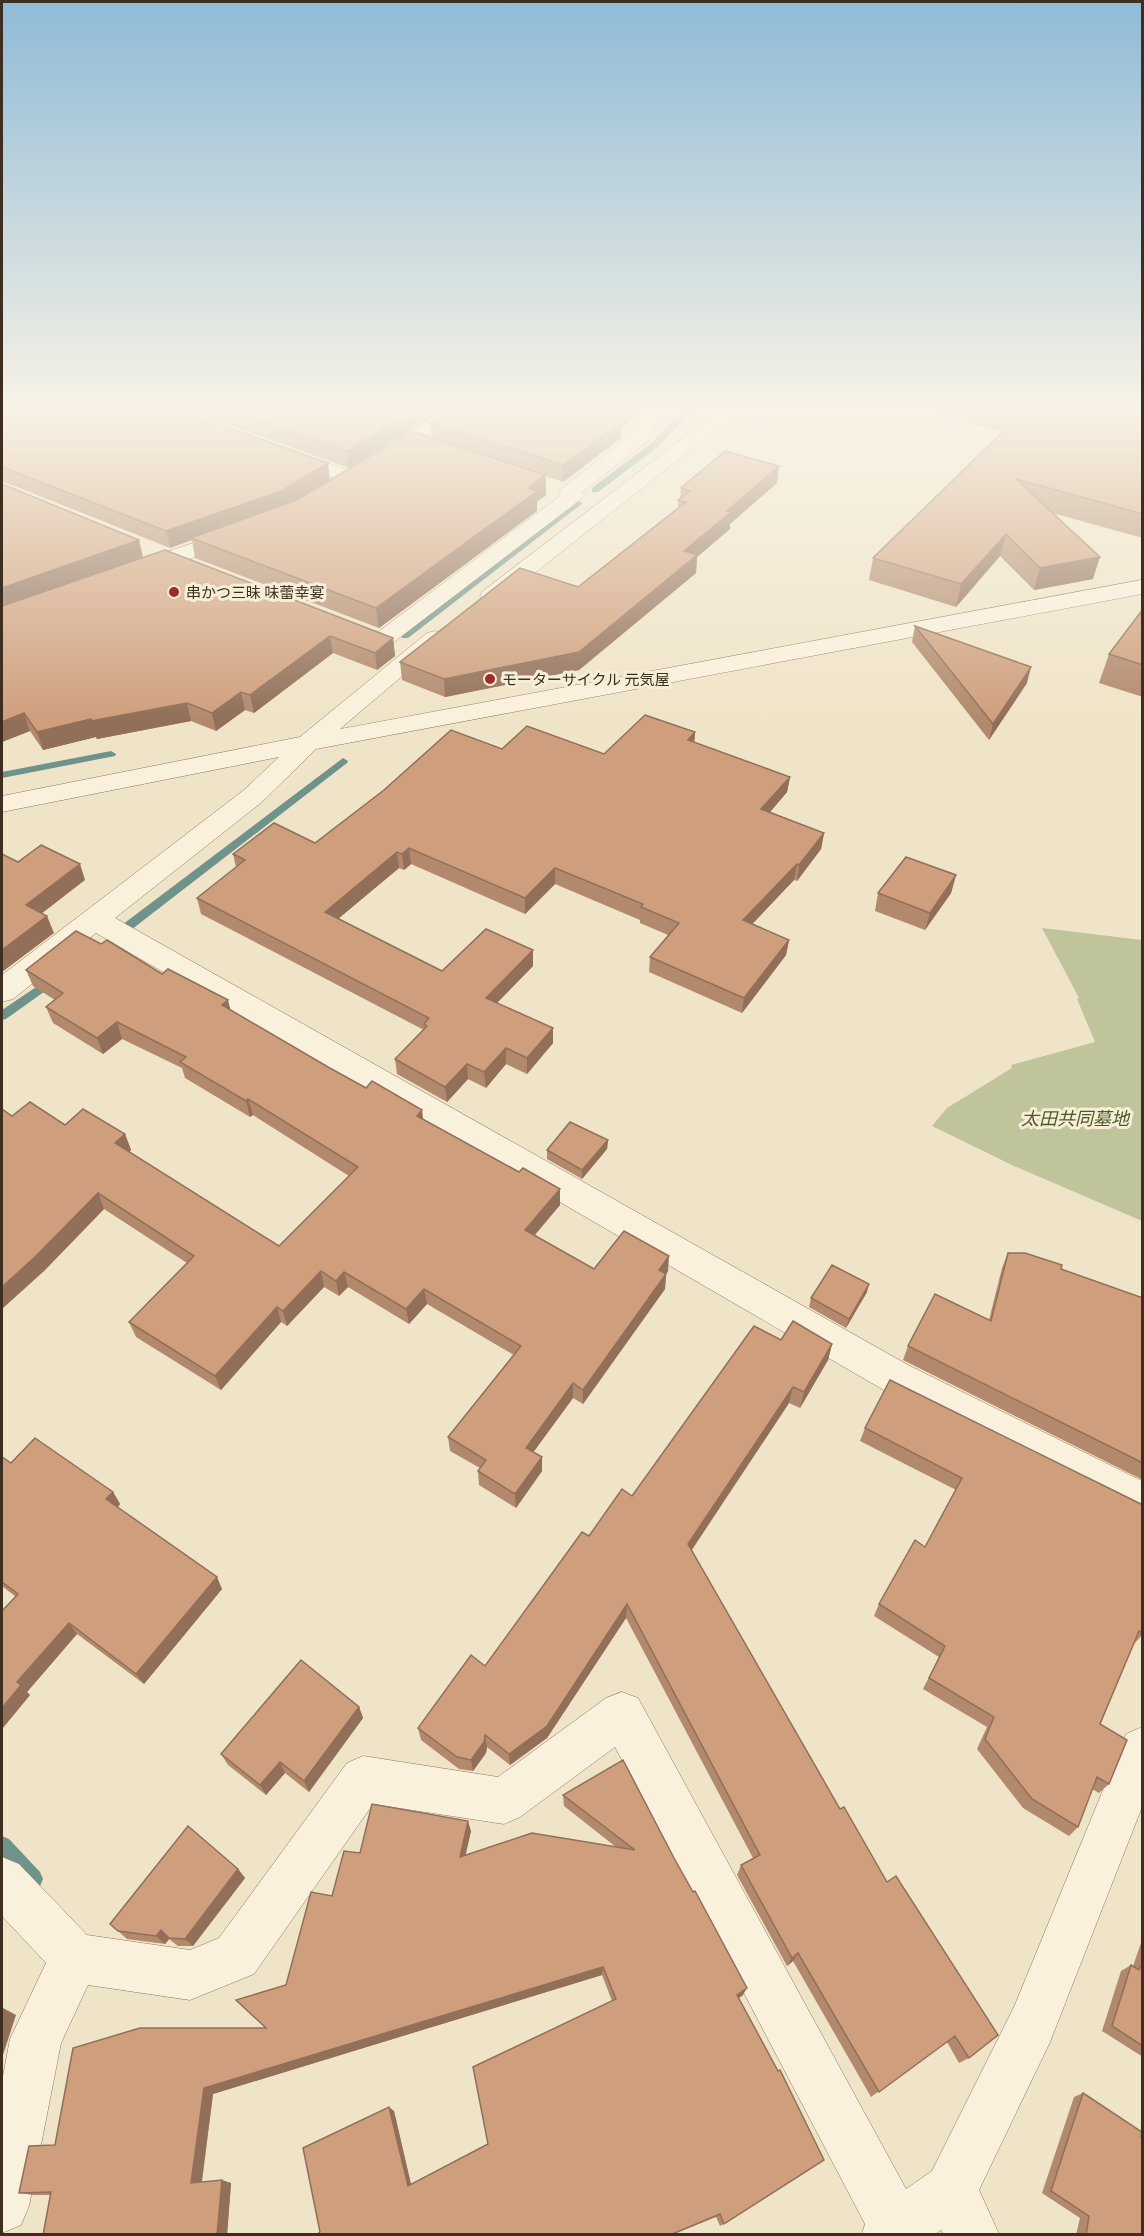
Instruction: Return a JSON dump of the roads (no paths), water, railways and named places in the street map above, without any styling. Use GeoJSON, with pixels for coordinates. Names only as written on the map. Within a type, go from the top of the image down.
{"type":"FeatureCollection","features":[{"type":"Feature","properties":{"kind":"street"},"geometry":{"type":"LineString","coordinates":[[382,640],[549,511]]}},
{"type":"Feature","properties":{"kind":"street"},"geometry":{"type":"LineString","coordinates":[[471,610],[600,511]]}},
{"type":"Feature","properties":{"kind":"street"},"geometry":{"type":"LineString","coordinates":[[114,578],[259,526]]}},
{"type":"Feature","properties":{"kind":"street"},"geometry":{"type":"LineString","coordinates":[[139,545],[204,571]]}},
{"type":"Feature","properties":{"kind":"street"},"geometry":{"type":"LineString","coordinates":[[2,804],[308,743],[1143,587]]}},
{"type":"Feature","properties":{"kind":"street"},"geometry":{"type":"LineString","coordinates":[[2,991],[109,929],[308,743],[453,625]]}},
{"type":"Feature","properties":{"kind":"street"},"geometry":{"type":"LineString","coordinates":[[360,631],[416,653]]}},
{"type":"Feature","properties":{"kind":"street"},"geometry":{"type":"LineString","coordinates":[[109,929],[895,1377],[1143,1501]]}},
{"type":"Feature","properties":{"kind":"street"},"geometry":{"type":"LineString","coordinates":[[2,1881],[75,1958],[190,1975],[236,1956],[363,1779],[504,1801],[622,1714],[893,2231],[961,2212],[1032,2024],[1143,1750]]}},
{"type":"Feature","properties":{"kind":"street"},"geometry":{"type":"LineString","coordinates":[[2,2206],[36,2039],[75,1958]]}},
{"type":"Feature","properties":{"kind":"waterway"},"geometry":{"type":"LineString","coordinates":[[405,636],[568,511]]}},
{"type":"Feature","properties":{"kind":"waterway"},"geometry":{"type":"LineString","coordinates":[[2,775],[111,754]]}},
{"type":"Feature","properties":{"kind":"waterway"},"geometry":{"type":"LineString","coordinates":[[114,937],[343,761]]}},
{"type":"Feature","properties":{"kind":"waterway"},"geometry":{"type":"LineString","coordinates":[[2,1016],[51,981]]}},
{"type":"Feature","properties":{"kind":"waterway"},"geometry":{"type":"LineString","coordinates":[[2,1846],[33,1879]]}},
{"type":"Feature","properties":{"kind":"place","name":"串かつ三昧 味蕾幸宴"},"geometry":{"type":"Point","coordinates":[174,592]}},
{"type":"Feature","properties":{"kind":"place","name":"モーターサイクル 元気屋"},"geometry":{"type":"Point","coordinates":[490,679]}},
{"type":"Feature","properties":{"kind":"park label","name":"太田共同墓地"},"geometry":{"type":"Point","coordinates":[1075,1118]}}]}
